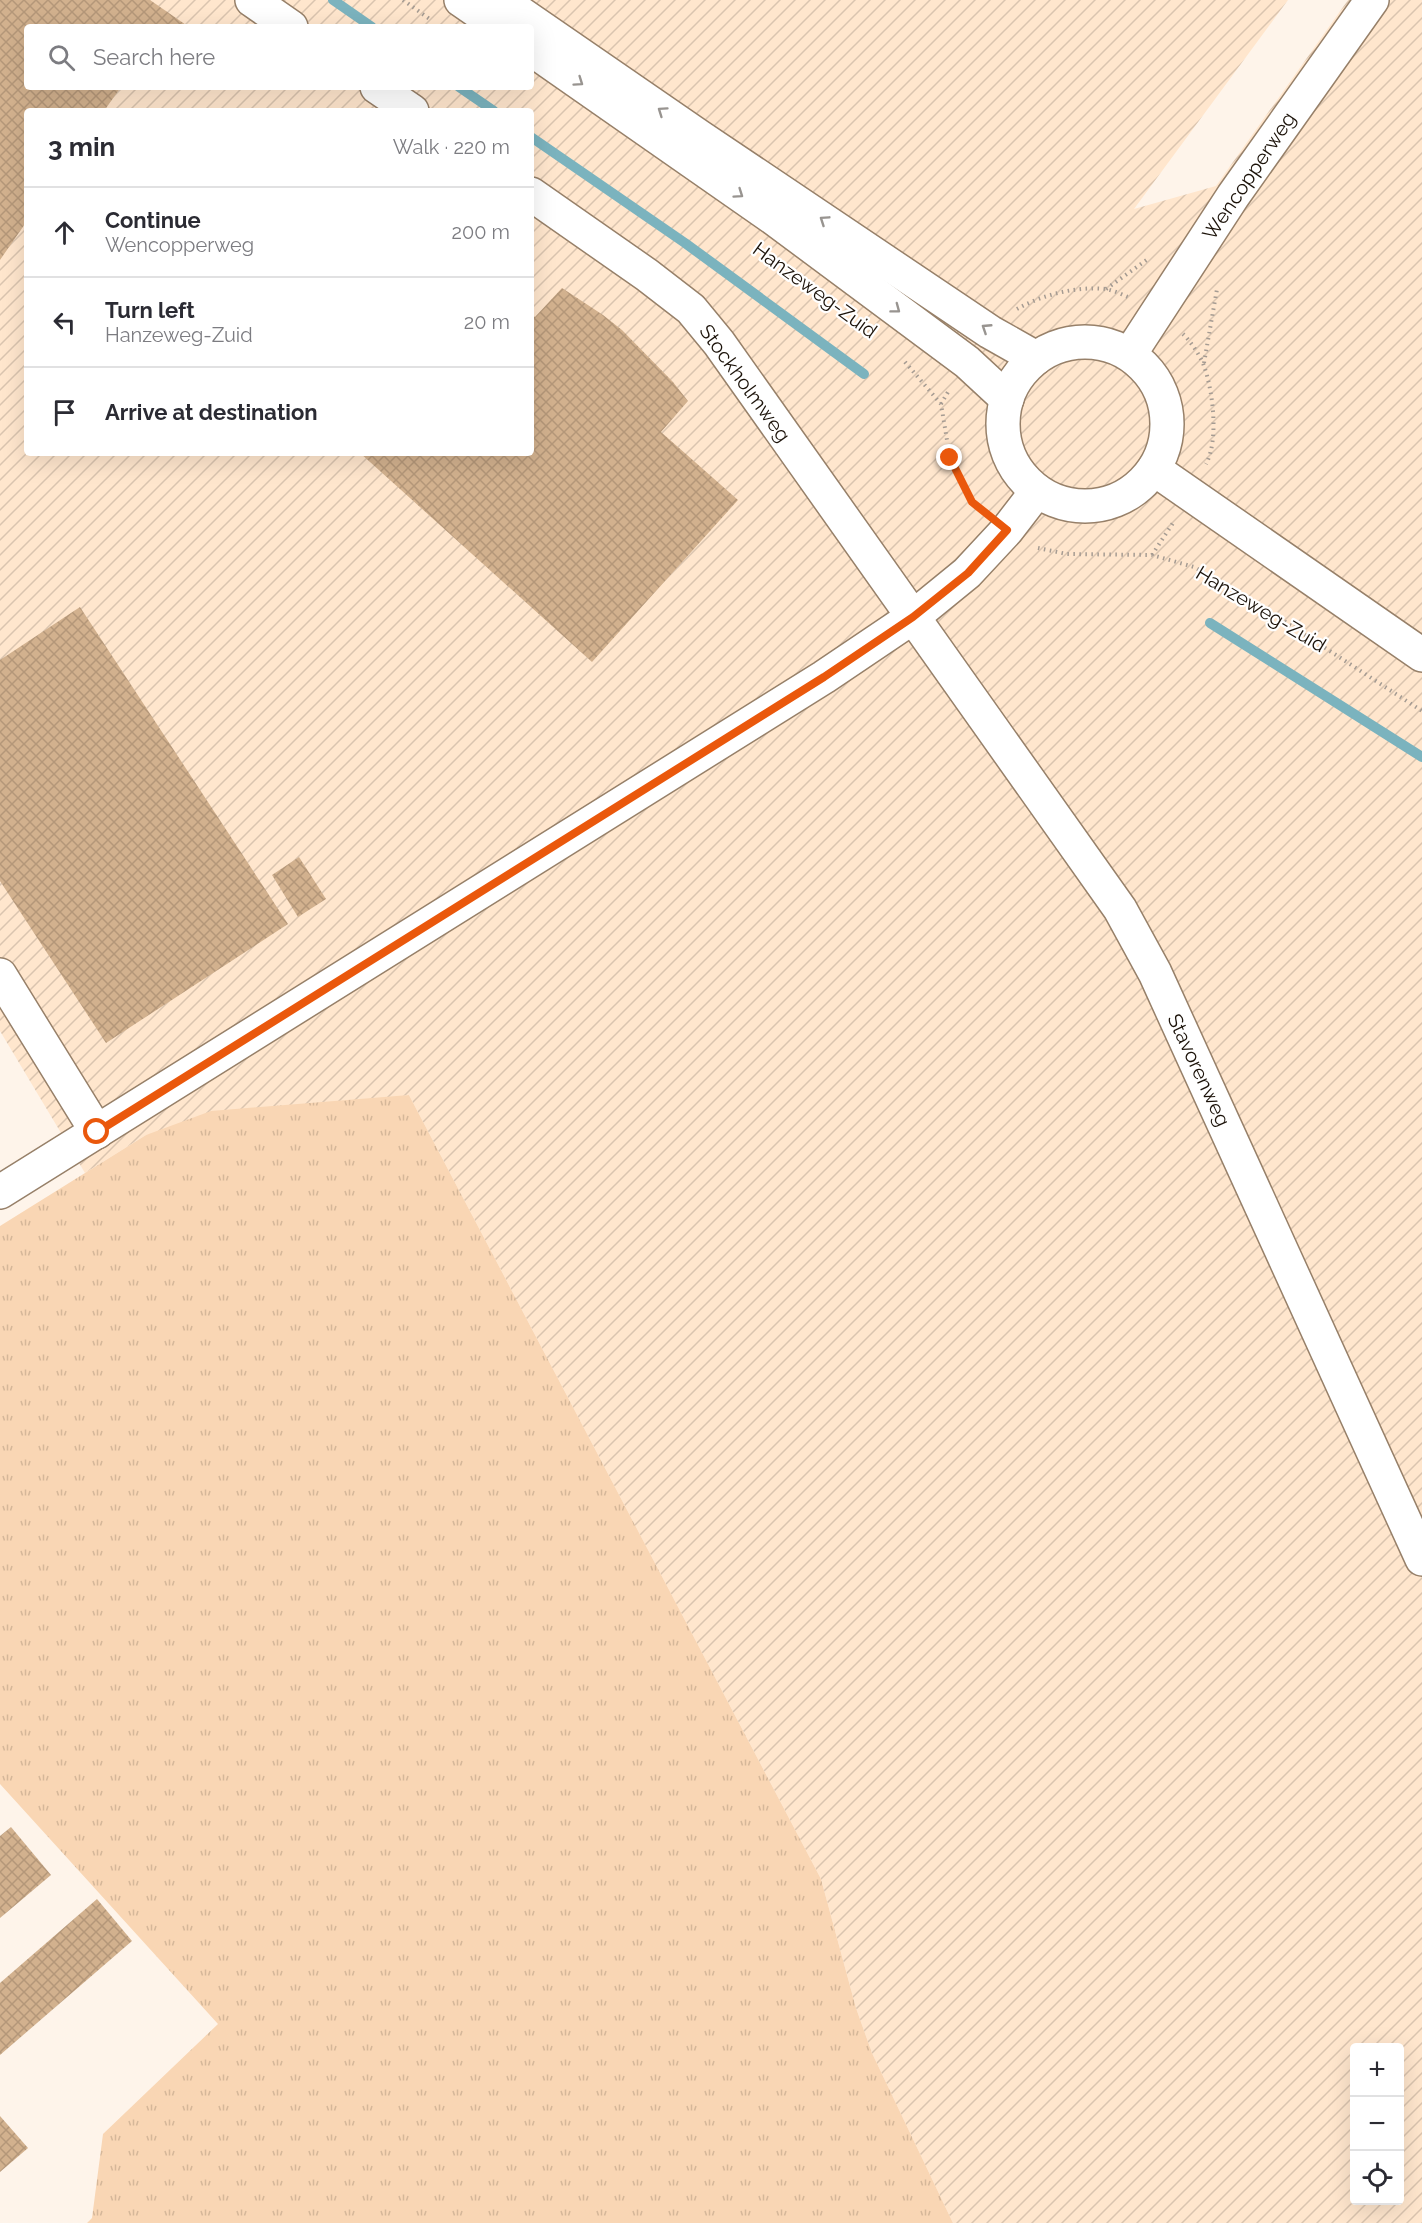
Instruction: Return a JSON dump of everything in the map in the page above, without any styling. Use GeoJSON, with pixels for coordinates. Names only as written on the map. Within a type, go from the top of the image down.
{"type":"FeatureCollection","features":[{"type":"Feature","properties":{"kind":"street"},"geometry":{"type":"LineString","coordinates":[[252,0],[287,24]]}},
{"type":"Feature","properties":{"kind":"street"},"geometry":{"type":"LineString","coordinates":[[461,0],[496,24]]}},
{"type":"Feature","properties":{"kind":"street"},"geometry":{"type":"LineString","coordinates":[[501,0],[990,332],[1036,358]]}},
{"type":"Feature","properties":{"kind":"street","name":"Wencopperweg"},"geometry":{"type":"LineString","coordinates":[[1130,354],[1233,196],[1372,0]]}},
{"type":"Feature","properties":{"kind":"street","name":"Hanzeweg-Zuid"},"geometry":{"type":"LineString","coordinates":[[534,51],[785,227],[967,362],[1007,399]]}},
{"type":"Feature","properties":{"kind":"street"},"geometry":{"type":"LineString","coordinates":[[381,90],[408,108]]}},
{"type":"Feature","properties":{"kind":"street","name":"Stockholmweg"},"geometry":{"type":"LineString","coordinates":[[534,196],[647,275],[691,309],[719,343],[913,617]]}},
{"type":"Feature","properties":{"kind":"street"},"geometry":{"type":"LineString","coordinates":[[1082,341],[1099,342],[1130,354],[1156,381],[1164,398],[1168,416],[1163,453],[1154,469],[1131,493],[1100,505],[1084,507],[1067,504],[1052,500],[1037,491],[1016,470],[1005,443],[1003,428],[1007,399],[1023,369],[1050,350],[1082,341]]}},
{"type":"Feature","properties":{"kind":"street"},"geometry":{"type":"LineString","coordinates":[[1154,469],[1422,655]]}},
{"type":"Feature","properties":{"kind":"street"},"geometry":{"type":"LineString","coordinates":[[0,1192],[814,684],[913,617],[968,573],[1007,530],[1037,491]]}},
{"type":"Feature","properties":{"kind":"street","name":"Stavorenweg"},"geometry":{"type":"LineString","coordinates":[[913,617],[1120,909],[1145,955],[1422,1559]]}},
{"type":"Feature","properties":{"kind":"street"},"geometry":{"type":"LineString","coordinates":[[0,975],[97,1132]]}},
{"type":"Feature","properties":{"kind":"path"},"geometry":{"type":"LineString","coordinates":[[403,0],[432,20]]}},
{"type":"Feature","properties":{"kind":"path","name":"Hanzeweg-Zuid"},"geometry":{"type":"LineString","coordinates":[[904,361],[941,404],[950,458],[972,502],[1007,530],[1041,550],[1067,554],[1152,555],[1194,567],[1247,597],[1422,711]]}},
{"type":"Feature","properties":{"kind":"shaded area"},"geometry":{"type":"Polygon","coordinates":[[[0,0],[1288,0],[1134,209],[1216,186],[1348,0],[1422,0],[1422,2223],[953,2223],[872,2053],[856,2008],[821,1879],[409,1095],[146,1135],[85,1173],[0,1031],[0,0]]]}},
{"type":"Feature","properties":{"kind":"green space"},"geometry":{"type":"Polygon","coordinates":[[[409,1095],[821,1879],[856,2008],[872,2053],[953,2223],[87,2223],[92,2218],[103,2134],[218,2024],[0,1784],[0,1226],[146,1135],[211,1111],[409,1095]]]}},
{"type":"Feature","properties":{"kind":"building"},"geometry":{"type":"Polygon","coordinates":[[[0,0],[150,0],[185,24],[24,24],[24,90],[119,90],[106,108],[24,108],[24,225],[0,260],[0,0]]]}},
{"type":"Feature","properties":{"kind":"building"},"geometry":{"type":"Polygon","coordinates":[[[562,288],[622,330],[673,382],[688,401],[661,432],[738,500],[592,662],[363,456],[534,456],[535,317],[562,288]]]}},
{"type":"Feature","properties":{"kind":"building"},"geometry":{"type":"Polygon","coordinates":[[[80,607],[288,924],[106,1043],[0,881],[0,660],[80,607]]]}},
{"type":"Feature","properties":{"kind":"building"},"geometry":{"type":"Polygon","coordinates":[[[299,857],[326,899],[298,917],[272,875],[299,857]]]}},
{"type":"Feature","properties":{"kind":"building"},"geometry":{"type":"Polygon","coordinates":[[[11,1827],[51,1875],[0,1918],[0,1836],[11,1827]]]}},
{"type":"Feature","properties":{"kind":"building"},"geometry":{"type":"Polygon","coordinates":[[[97,1899],[132,1941],[0,2055],[0,1983],[97,1899]]]}},
{"type":"Feature","properties":{"kind":"building"},"geometry":{"type":"Polygon","coordinates":[[[0,2116],[28,2148],[0,2172],[0,2116]]]}},
{"type":"Feature","properties":{"kind":"waterway"},"geometry":{"type":"LineString","coordinates":[[333,0],[368,24]]}},
{"type":"Feature","properties":{"kind":"waterway"},"geometry":{"type":"LineString","coordinates":[[463,90],[490,108]]}},
{"type":"Feature","properties":{"kind":"waterway"},"geometry":{"type":"LineString","coordinates":[[534,139],[685,243],[864,374]]}},
{"type":"Feature","properties":{"kind":"waterway"},"geometry":{"type":"LineString","coordinates":[[1210,623],[1422,757]]}},
{"type":"Feature","properties":{"kind":"route"},"geometry":{"type":"LineString","coordinates":[[97,1132],[824,677],[913,617],[968,573],[1007,530],[972,502],[950,458]]}}]}
